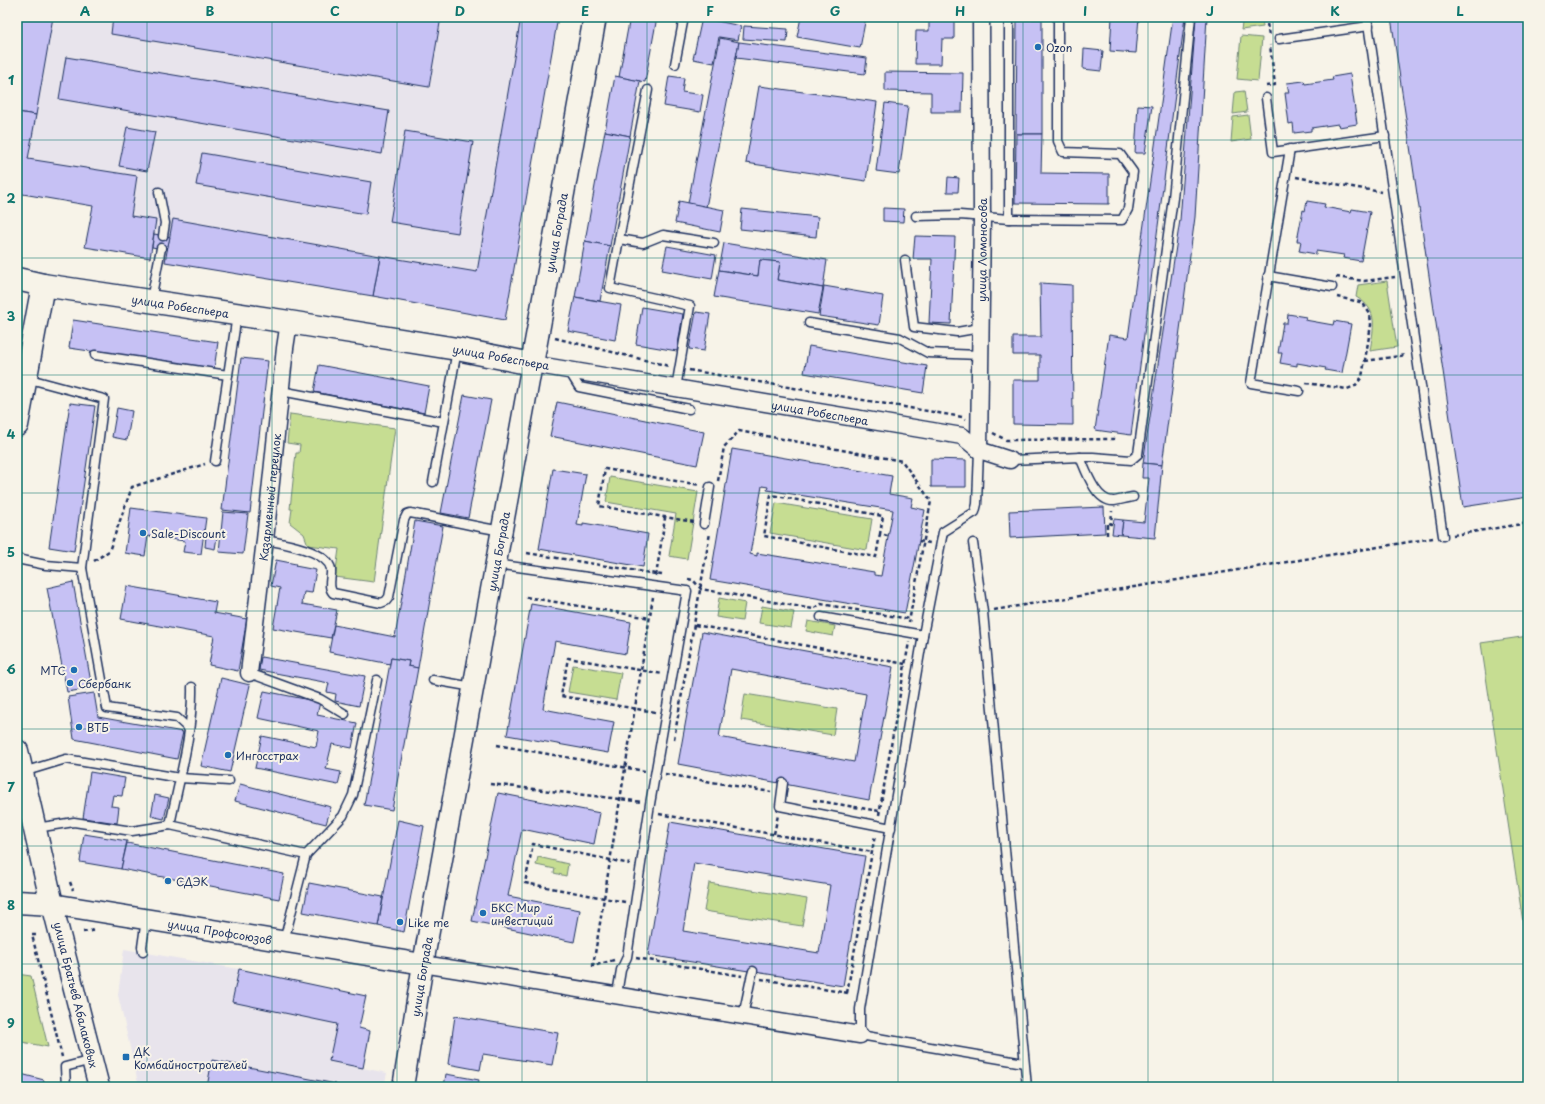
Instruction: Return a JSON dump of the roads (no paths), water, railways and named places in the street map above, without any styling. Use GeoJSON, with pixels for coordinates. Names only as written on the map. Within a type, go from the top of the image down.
{"type":"FeatureCollection","features":[{"type":"Feature","properties":{"kind":"main road","name":"улица Бограда"},"geometry":{"type":"LineString","coordinates":[[532,364],[595,17]]}},
{"type":"Feature","properties":{"kind":"main road","name":"улица Робеспьера"},"geometry":{"type":"LineString","coordinates":[[17,279],[43,285],[457,349],[532,364]]}},
{"type":"Feature","properties":{"kind":"main road"},"geometry":{"type":"LineString","coordinates":[[17,425],[43,285]]}},
{"type":"Feature","properties":{"kind":"main road"},"geometry":{"type":"LineString","coordinates":[[19,765],[52,904]]}},
{"type":"Feature","properties":{"kind":"main road","name":"улица Профсоюзов"},"geometry":{"type":"LineString","coordinates":[[17,902],[52,904]]}},
{"type":"Feature","properties":{"kind":"street","name":"улица Ломоносова"},"geometry":{"type":"LineString","coordinates":[[979,450],[982,218],[981,17]]}},
{"type":"Feature","properties":{"kind":"street","name":"Казарменный переулок"},"geometry":{"type":"LineString","coordinates":[[249,673],[265,540],[285,348],[290,322]]}},
{"type":"Feature","properties":{"kind":"street","name":"улица Робеспьера"},"geometry":{"type":"LineString","coordinates":[[532,364],[962,436],[979,450]]}},
{"type":"Feature","properties":{"kind":"street","name":"улица Бограда"},"geometry":{"type":"LineString","coordinates":[[403,1087],[423,964],[532,364]]}},
{"type":"Feature","properties":{"kind":"street"},"geometry":{"type":"LineString","coordinates":[[979,450],[1010,460]]}},
{"type":"Feature","properties":{"kind":"street","name":"улица Профсоюзов"},"geometry":{"type":"LineString","coordinates":[[52,904],[423,964]]}},
{"type":"Feature","properties":{"kind":"street","name":"улица Братьев Абалаковых"},"geometry":{"type":"LineString","coordinates":[[52,904],[99,1087]]}},
{"type":"Feature","properties":{"kind":"street"},"geometry":{"type":"LineString","coordinates":[[423,964],[617,994],[860,1035]]}},
{"type":"Feature","properties":{"kind":"lane"},"geometry":{"type":"LineString","coordinates":[[675,64],[684,17]]}},
{"type":"Feature","properties":{"kind":"lane"},"geometry":{"type":"LineString","coordinates":[[1009,17],[1009,219]]}},
{"type":"Feature","properties":{"kind":"lane"},"geometry":{"type":"LineString","coordinates":[[916,216],[960,215],[982,218],[1009,219],[1122,220],[1128,209],[1133,172],[1120,154],[1063,152],[1058,141],[1058,17]]}},
{"type":"Feature","properties":{"kind":"lane"},"geometry":{"type":"LineString","coordinates":[[1010,460],[1093,457],[1131,460],[1138,454],[1173,198],[1190,17]]}},
{"type":"Feature","properties":{"kind":"lane"},"geometry":{"type":"LineString","coordinates":[[1367,17],[1443,536]]}},
{"type":"Feature","properties":{"kind":"lane"},"geometry":{"type":"LineString","coordinates":[[1279,39],[1369,26]]}},
{"type":"Feature","properties":{"kind":"lane"},"geometry":{"type":"LineString","coordinates":[[648,90],[610,288],[690,306],[676,388]]}},
{"type":"Feature","properties":{"kind":"lane"},"geometry":{"type":"LineString","coordinates":[[1266,98],[1274,152],[1385,136]]}},
{"type":"Feature","properties":{"kind":"lane"},"geometry":{"type":"LineString","coordinates":[[1290,149],[1251,383],[1299,391]]}},
{"type":"Feature","properties":{"kind":"lane"},"geometry":{"type":"LineString","coordinates":[[159,192],[165,223],[163,236]]}},
{"type":"Feature","properties":{"kind":"lane"},"geometry":{"type":"LineString","coordinates":[[619,239],[643,243],[663,235],[714,243]]}},
{"type":"Feature","properties":{"kind":"lane"},"geometry":{"type":"LineString","coordinates":[[151,301],[161,248]]}},
{"type":"Feature","properties":{"kind":"lane"},"geometry":{"type":"LineString","coordinates":[[906,260],[914,327],[957,332],[980,328]]}},
{"type":"Feature","properties":{"kind":"lane"},"geometry":{"type":"LineString","coordinates":[[1268,276],[1332,287]]}},
{"type":"Feature","properties":{"kind":"lane"},"geometry":{"type":"LineString","coordinates":[[215,460],[237,314]]}},
{"type":"Feature","properties":{"kind":"lane"},"geometry":{"type":"LineString","coordinates":[[809,323],[900,338],[928,353],[980,355]]}},
{"type":"Feature","properties":{"kind":"lane"},"geometry":{"type":"LineString","coordinates":[[433,482],[457,349]]}},
{"type":"Feature","properties":{"kind":"lane"},"geometry":{"type":"LineString","coordinates":[[95,355],[228,375]]}},
{"type":"Feature","properties":{"kind":"lane"},"geometry":{"type":"LineString","coordinates":[[569,370],[578,387],[689,409]]}},
{"type":"Feature","properties":{"kind":"lane"},"geometry":{"type":"LineString","coordinates":[[26,378],[104,399],[82,568],[107,708],[177,718],[189,729]]}},
{"type":"Feature","properties":{"kind":"lane"},"geometry":{"type":"LineString","coordinates":[[281,391],[444,422]]}},
{"type":"Feature","properties":{"kind":"lane"},"geometry":{"type":"LineString","coordinates":[[979,450],[977,504],[975,512],[943,532],[923,635],[860,1009],[860,1035],[1024,1064]]}},
{"type":"Feature","properties":{"kind":"lane"},"geometry":{"type":"LineString","coordinates":[[1080,457],[1092,485],[1105,499],[1113,501],[1133,496]]}},
{"type":"Feature","properties":{"kind":"lane"},"geometry":{"type":"LineString","coordinates":[[708,525],[714,487]]}},
{"type":"Feature","properties":{"kind":"lane"},"geometry":{"type":"LineString","coordinates":[[265,540],[291,545],[323,558],[330,566],[330,586],[333,593],[381,603],[386,601],[389,597],[406,514],[410,513],[448,519],[455,522],[502,531]]}},
{"type":"Feature","properties":{"kind":"lane"},"geometry":{"type":"LineString","coordinates":[[973,543],[983,612],[1027,1087]]}},
{"type":"Feature","properties":{"kind":"lane"},"geometry":{"type":"LineString","coordinates":[[17,559],[46,565],[82,568]]}},
{"type":"Feature","properties":{"kind":"lane"},"geometry":{"type":"LineString","coordinates":[[496,564],[687,592],[667,714],[650,804],[642,866],[627,957],[621,970],[617,994]]}},
{"type":"Feature","properties":{"kind":"lane"},"geometry":{"type":"LineString","coordinates":[[821,617],[923,635]]}},
{"type":"Feature","properties":{"kind":"lane"},"geometry":{"type":"LineString","coordinates":[[249,673],[320,699],[345,714]]}},
{"type":"Feature","properties":{"kind":"lane"},"geometry":{"type":"LineString","coordinates":[[284,942],[306,855],[343,816],[353,795],[377,680]]}},
{"type":"Feature","properties":{"kind":"lane"},"geometry":{"type":"LineString","coordinates":[[433,680],[473,687]]}},
{"type":"Feature","properties":{"kind":"lane"},"geometry":{"type":"LineString","coordinates":[[170,825],[193,708],[192,687]]}},
{"type":"Feature","properties":{"kind":"lane"},"geometry":{"type":"LineString","coordinates":[[19,765],[66,759],[180,778],[229,781]]}},
{"type":"Feature","properties":{"kind":"lane"},"geometry":{"type":"LineString","coordinates":[[783,783],[780,806],[891,828]]}},
{"type":"Feature","properties":{"kind":"lane"},"geometry":{"type":"LineString","coordinates":[[35,828],[74,822],[132,831],[170,825],[306,855]]}},
{"type":"Feature","properties":{"kind":"lane"},"geometry":{"type":"LineString","coordinates":[[143,952],[142,947],[146,919]]}},
{"type":"Feature","properties":{"kind":"lane"},"geometry":{"type":"LineString","coordinates":[[743,1016],[752,975]]}},
{"type":"Feature","properties":{"kind":"lane"},"geometry":{"type":"LineString","coordinates":[[66,1087],[65,1067],[93,1060]]}},
{"type":"Feature","properties":{"kind":"place","name":"Ozon"},"geometry":{"type":"Point","coordinates":[1038,47]}},
{"type":"Feature","properties":{"kind":"place","name":"Sale-Discount"},"geometry":{"type":"Point","coordinates":[143,533]}},
{"type":"Feature","properties":{"kind":"place","name":"МТС"},"geometry":{"type":"Point","coordinates":[74,670]}},
{"type":"Feature","properties":{"kind":"place","name":"Сбербанк"},"geometry":{"type":"Point","coordinates":[70,683]}},
{"type":"Feature","properties":{"kind":"place","name":"ВТБ"},"geometry":{"type":"Point","coordinates":[79,727]}},
{"type":"Feature","properties":{"kind":"place","name":"Ингосстрах"},"geometry":{"type":"Point","coordinates":[228,755]}},
{"type":"Feature","properties":{"kind":"place","name":"СДЭК"},"geometry":{"type":"Point","coordinates":[168,881]}},
{"type":"Feature","properties":{"kind":"place","name":"БКС Мир инвестиций"},"geometry":{"type":"Point","coordinates":[483,913]}},
{"type":"Feature","properties":{"kind":"place","name":"Like me"},"geometry":{"type":"Point","coordinates":[400,922]}},
{"type":"Feature","properties":{"kind":"place","name":"ДК Комбайностроителей"},"geometry":{"type":"Point","coordinates":[126,1057]}}]}
